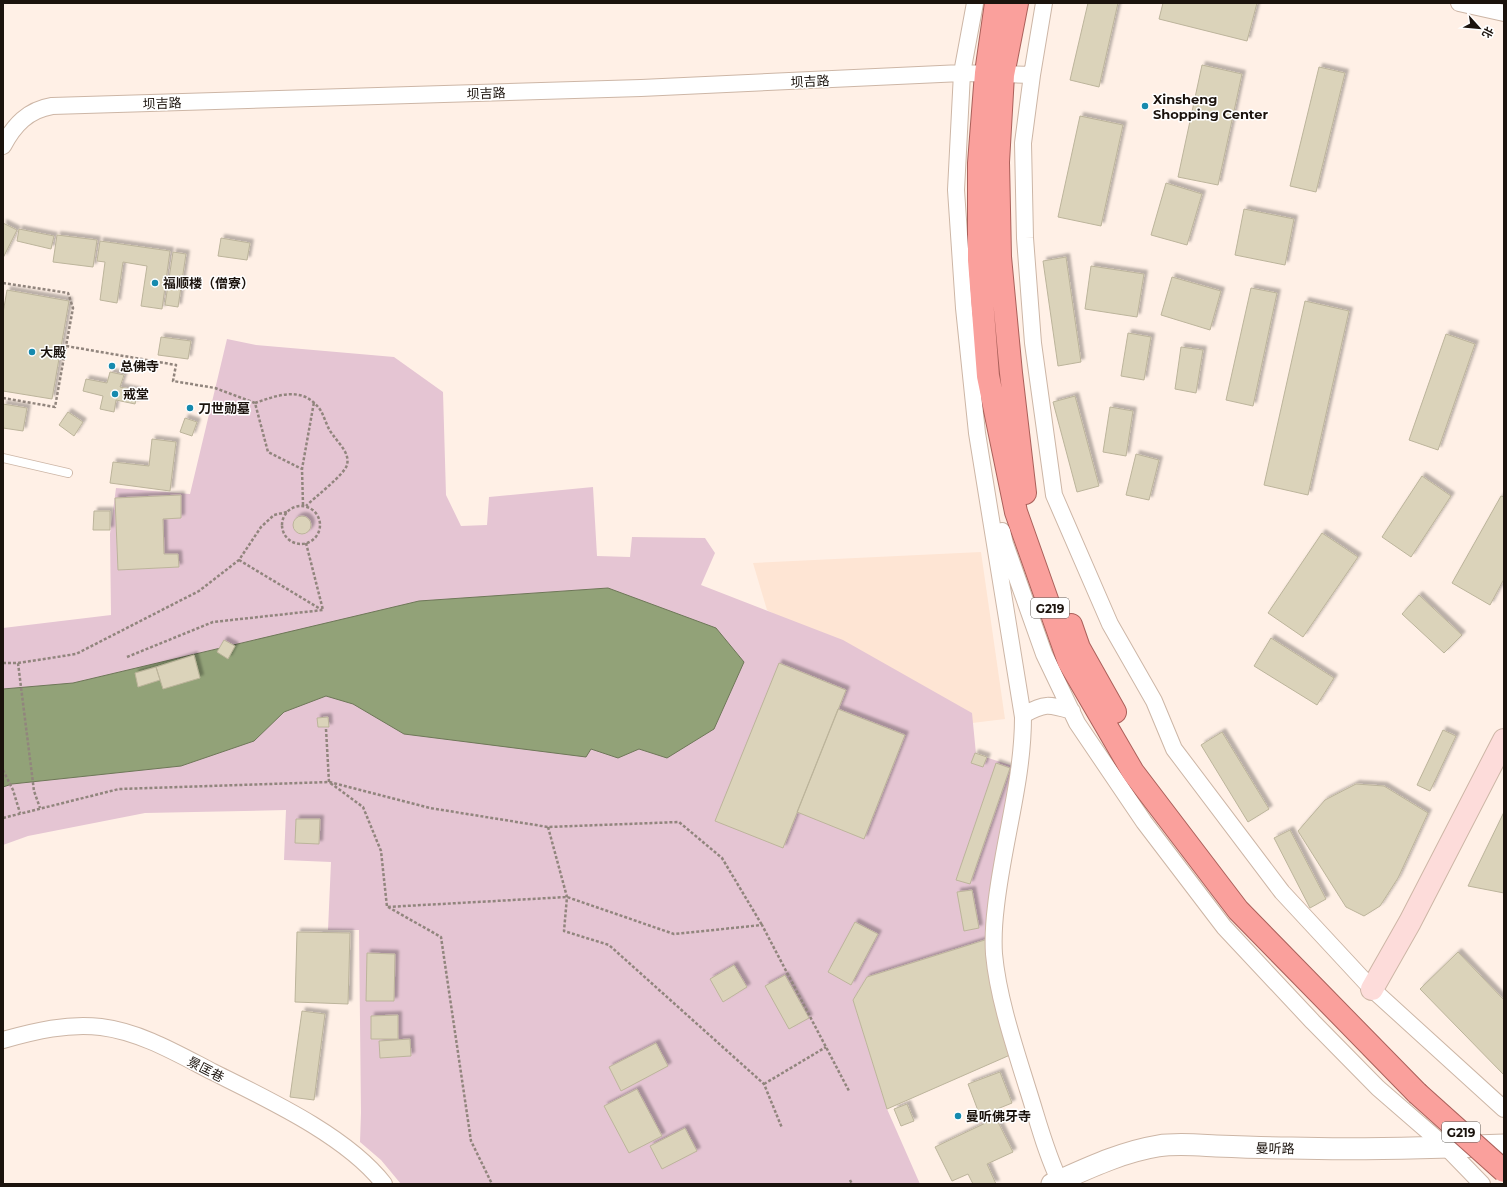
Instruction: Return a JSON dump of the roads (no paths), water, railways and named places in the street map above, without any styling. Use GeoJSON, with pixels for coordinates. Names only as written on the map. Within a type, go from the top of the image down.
{"type":"FeatureCollection","features":[{"type":"Feature","properties":{"kind":"highway","name":"G219"},"geometry":{"type":"LineString","coordinates":[[996,3],[994,74],[1000,257],[1011,373],[1026,504],[1079,648],[1151,776],[1242,893],[1424,1089],[1504,1150]]}},
{"type":"Feature","properties":{"kind":"highway","name":"G219"},"geometry":{"type":"LineString","coordinates":[[1017,3],[994,74],[979,163],[979,260],[988,376],[1016,512],[1069,662],[1133,772],[1238,910],[1424,1089],[1504,1171]]}},
{"type":"Feature","properties":{"kind":"main road"},"geometry":{"type":"LineString","coordinates":[[1372,989],[1403,935],[1504,740]]}},
{"type":"Feature","properties":{"kind":"street"},"geometry":{"type":"LineString","coordinates":[[975,3],[962,73],[956,190],[964,308],[977,433],[1023,715],[1023,741],[1020,772],[996,905],[994,953],[999,985],[1017,1053],[1058,1183]]}},
{"type":"Feature","properties":{"kind":"street"},"geometry":{"type":"LineString","coordinates":[[1044,3],[1023,143],[1025,238],[1033,343],[1054,495],[1110,624],[1154,701],[1174,749],[1282,892],[1372,989],[1504,1109]]}},
{"type":"Feature","properties":{"kind":"street"},"geometry":{"type":"LineString","coordinates":[[1460,3],[1504,13]]}},
{"type":"Feature","properties":{"kind":"street","name":"坝吉路"},"geometry":{"type":"LineString","coordinates":[[3,146],[11,132],[22,119],[36,111],[52,106],[641,88],[962,73],[1032,75]]}},
{"type":"Feature","properties":{"kind":"street"},"geometry":{"type":"LineString","coordinates":[[977,433],[999,430]]}},
{"type":"Feature","properties":{"kind":"street"},"geometry":{"type":"LineString","coordinates":[[977,433],[1005,544],[1044,654],[1077,723],[1144,822],[1224,927],[1378,1088],[1446,1147],[1482,1184]]}},
{"type":"Feature","properties":{"kind":"street"},"geometry":{"type":"LineString","coordinates":[[1023,715],[1038,706],[1053,706],[1072,711]]}},
{"type":"Feature","properties":{"kind":"street","name":"景匡巷"},"geometry":{"type":"LineString","coordinates":[[3,1040],[68,1026],[102,1027],[135,1035],[171,1051],[236,1084],[322,1131],[359,1158],[384,1184]]}},
{"type":"Feature","properties":{"kind":"street","name":"曼听路"},"geometry":{"type":"LineString","coordinates":[[1058,1183],[1116,1158],[1136,1151],[1158,1146],[1181,1145],[1295,1148],[1446,1147],[1504,1144]]}},
{"type":"Feature","properties":{"kind":"lane"},"geometry":{"type":"LineString","coordinates":[[3,458],[68,473]]}},
{"type":"Feature","properties":{"kind":"place","name":"Xinsheng Shopping Center"},"geometry":{"type":"Point","coordinates":[1145,106]}},
{"type":"Feature","properties":{"kind":"place","name":"福顺楼（僧寮）"},"geometry":{"type":"Point","coordinates":[155,283]}},
{"type":"Feature","properties":{"kind":"place","name":"大殿"},"geometry":{"type":"Point","coordinates":[32,352]}},
{"type":"Feature","properties":{"kind":"place","name":"总佛寺"},"geometry":{"type":"Point","coordinates":[112,366]}},
{"type":"Feature","properties":{"kind":"place","name":"戒堂"},"geometry":{"type":"Point","coordinates":[115,394]}},
{"type":"Feature","properties":{"kind":"place","name":"刀世勋墓"},"geometry":{"type":"Point","coordinates":[190,408]}},
{"type":"Feature","properties":{"kind":"place","name":"曼听佛牙寺"},"geometry":{"type":"Point","coordinates":[958,1116]}}]}
